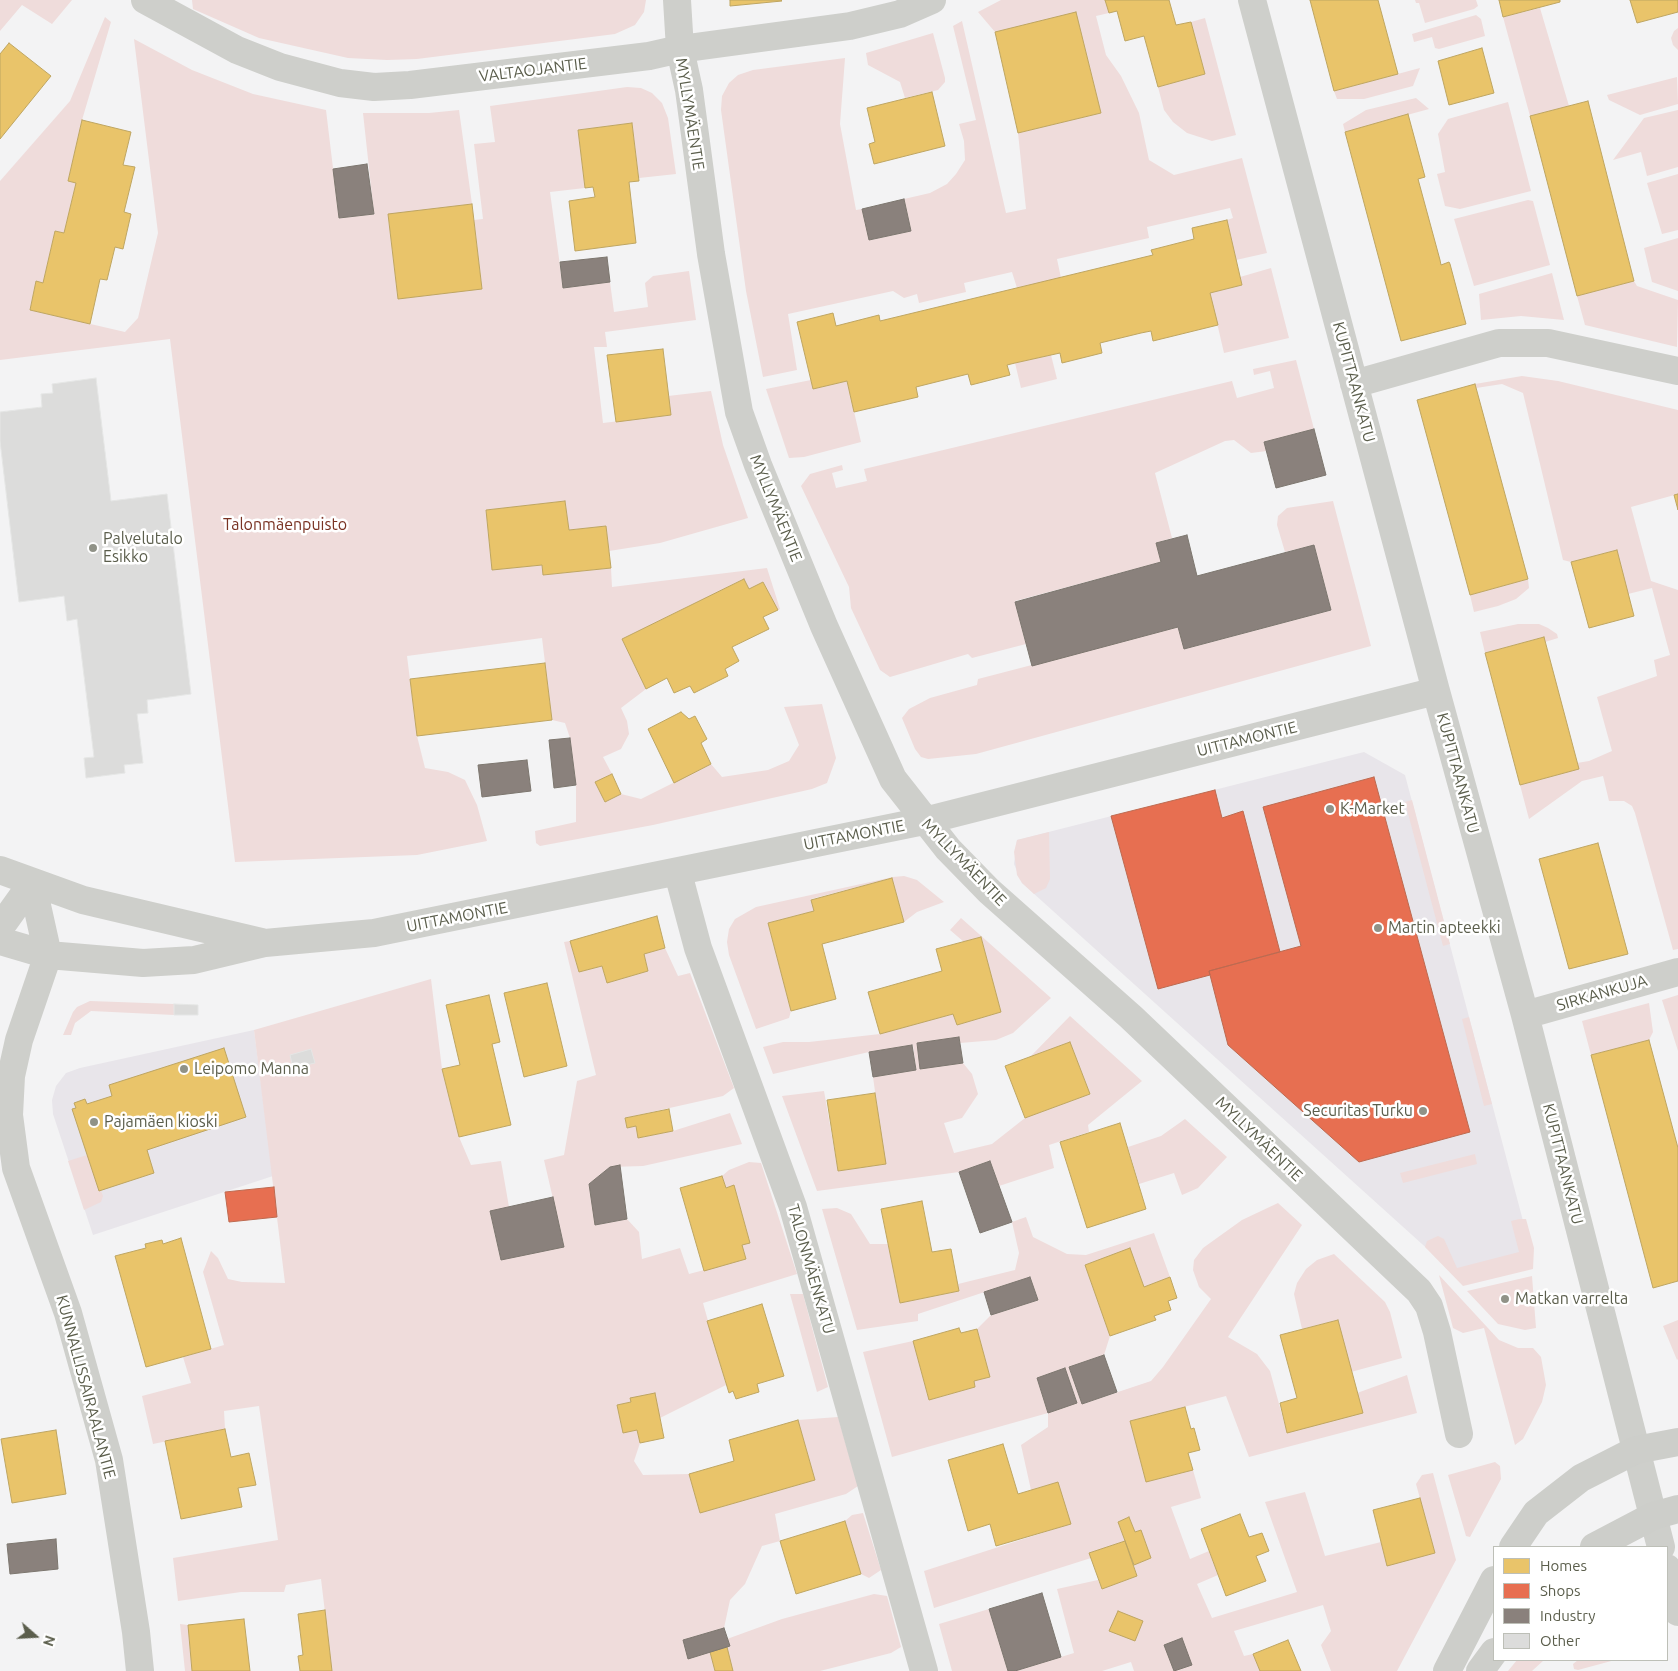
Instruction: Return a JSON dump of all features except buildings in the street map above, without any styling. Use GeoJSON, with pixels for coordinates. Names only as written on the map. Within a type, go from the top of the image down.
{"type":"FeatureCollection","features":[{"type":"Feature","properties":{"kind":"main road"},"geometry":{"type":"LineString","coordinates":[[1514,1546],[1536,1513],[1581,1478],[1636,1450],[1678,1442]]}},
{"type":"Feature","properties":{"kind":"main road"},"geometry":{"type":"LineString","coordinates":[[1596,1546],[1665,1513]]}},
{"type":"Feature","properties":{"kind":"main road"},"geometry":{"type":"LineString","coordinates":[[1446,1671],[1493,1582]]}},
{"type":"Feature","properties":{"kind":"main road"},"geometry":{"type":"LineString","coordinates":[[1480,1671],[1493,1653]]}},
{"type":"Feature","properties":{"kind":"street","name":"VALTAOJANTIE"},"geometry":{"type":"LineString","coordinates":[[145,0],[237,50],[280,67],[340,83],[374,87],[410,85],[649,56],[680,49],[850,26],[900,14],[932,0]]}},
{"type":"Feature","properties":{"kind":"street","name":"MYLLYMÄENTIE"},"geometry":{"type":"LineString","coordinates":[[676,0],[680,49],[689,90],[714,272],[739,412],[758,466],[828,635],[893,779],[924,822],[989,891],[1131,1018],[1419,1291],[1428,1306],[1437,1332],[1459,1434]]}},
{"type":"Feature","properties":{"kind":"street","name":"KUPITTAANKATU"},"geometry":{"type":"LineString","coordinates":[[1252,0],[1436,691],[1525,1015],[1636,1450],[1665,1513],[1661,1546]]}},
{"type":"Feature","properties":{"kind":"street"},"geometry":{"type":"LineString","coordinates":[[1354,384],[1499,343],[1548,344],[1678,371]]}},
{"type":"Feature","properties":{"kind":"street","name":"UITTAMONTIE"},"geometry":{"type":"LineString","coordinates":[[0,941],[48,955],[143,963],[186,960],[265,943],[374,933],[678,873],[837,838],[924,822],[1436,691]]}},
{"type":"Feature","properties":{"kind":"street","name":"UITTAMONTIE"},"geometry":{"type":"LineString","coordinates":[[0,870],[83,900],[265,943]]}},
{"type":"Feature","properties":{"kind":"street","name":"TALONMÄENKATU"},"geometry":{"type":"LineString","coordinates":[[678,873],[698,948],[793,1207],[924,1671]]}},
{"type":"Feature","properties":{"kind":"street"},"geometry":{"type":"LineString","coordinates":[[0,928],[32,883]]}},
{"type":"Feature","properties":{"kind":"street"},"geometry":{"type":"LineString","coordinates":[[32,883],[48,955]]}},
{"type":"Feature","properties":{"kind":"street","name":"KUNNALLISSAIRAALANTIE"},"geometry":{"type":"LineString","coordinates":[[16,1168],[9,1114],[11,1076],[19,1040],[48,955]]}},
{"type":"Feature","properties":{"kind":"street","name":"SIRKANKUJA"},"geometry":{"type":"LineString","coordinates":[[1525,1015],[1678,972]]}},
{"type":"Feature","properties":{"kind":"street","name":"KUNNALLISSAIRAALANTIE"},"geometry":{"type":"LineString","coordinates":[[0,1143],[16,1168],[66,1305],[109,1460],[136,1632],[140,1671]]}},
{"type":"Feature","properties":{"kind":"street"},"geometry":{"type":"LineString","coordinates":[[1668,1572],[1678,1612]]}},
{"type":"Feature","properties":{"kind":"shaded area"},"geometry":{"type":"Polygon","coordinates":[[[1364,752],[1405,775],[1531,1251],[1453,1272],[1022,883],[1014,864],[1017,840],[1364,752]]]}},
{"type":"Feature","properties":{"kind":"shaded area"},"geometry":{"type":"Polygon","coordinates":[[[254,1030],[273,1176],[93,1235],[53,1114],[52,1100],[56,1086],[66,1073],[80,1068],[254,1030]]]}},
{"type":"Feature","properties":{"kind":"green space"},"geometry":{"type":"Polygon","coordinates":[[[0,0],[72,0],[52,24],[22,5],[0,31],[0,0]]]}},
{"type":"Feature","properties":{"kind":"green space"},"geometry":{"type":"Polygon","coordinates":[[[192,0],[646,0],[644,12],[635,25],[615,34],[417,59],[387,60],[348,58],[259,38],[193,9],[192,0]]]}},
{"type":"Feature","properties":{"kind":"green space"},"geometry":{"type":"Polygon","coordinates":[[[1001,0],[1105,0],[1109,13],[1096,16],[1106,55],[1121,76],[1139,113],[1149,160],[1174,175],[1242,158],[1267,253],[1236,260],[1227,220],[1233,218],[1230,208],[1147,227],[1149,238],[1057,259],[1061,278],[1017,288],[1012,272],[964,283],[966,292],[919,303],[917,294],[904,298],[893,291],[788,314],[797,370],[763,377],[746,291],[721,110],[722,96],[729,83],[738,75],[753,70],[845,58],[840,124],[856,210],[862,209],[870,240],[911,231],[904,199],[930,193],[947,184],[965,160],[964,141],[959,124],[976,120],[953,26],[962,21],[1006,213],[1026,209],[1018,133],[1101,113],[1076,13],[995,32],[978,12],[1001,0]]]}},
{"type":"Feature","properties":{"kind":"green space"},"geometry":{"type":"Polygon","coordinates":[[[1415,0],[1476,0],[1478,6],[1474,9],[1425,23],[1419,3],[1416,3],[1415,0]]]}},
{"type":"Feature","properties":{"kind":"green space"},"geometry":{"type":"Polygon","coordinates":[[[1540,8],[1569,106],[1530,116],[1503,17],[1540,8]]]}},
{"type":"Feature","properties":{"kind":"green space"},"geometry":{"type":"Polygon","coordinates":[[[1476,15],[1481,19],[1485,36],[1439,49],[1435,48],[1432,37],[1414,42],[1412,34],[1476,15]]]}},
{"type":"Feature","properties":{"kind":"green space","name":"Talonmäenpuisto"},"geometry":{"type":"Polygon","coordinates":[[[105,17],[111,22],[82,120],[68,181],[76,183],[64,233],[55,231],[43,283],[36,281],[30,310],[125,332],[138,318],[158,233],[134,39],[192,70],[253,94],[326,110],[339,218],[374,214],[363,113],[429,113],[459,110],[472,204],[388,215],[398,299],[482,288],[474,220],[483,219],[474,144],[495,142],[490,106],[627,87],[641,88],[652,93],[662,103],[668,118],[676,174],[639,178],[632,123],[578,130],[585,188],[550,192],[563,288],[610,282],[614,312],[648,307],[645,283],[653,276],[689,271],[696,320],[605,332],[607,347],[594,347],[603,423],[671,415],[668,396],[711,391],[723,445],[748,518],[660,543],[609,551],[606,526],[569,530],[565,501],[486,510],[492,570],[542,565],[543,575],[611,568],[612,587],[767,568],[780,609],[778,610],[763,582],[749,589],[744,579],[622,639],[646,689],[621,708],[627,721],[629,734],[621,749],[603,757],[612,774],[596,782],[605,802],[621,794],[641,799],[711,764],[722,777],[768,770],[789,761],[799,745],[784,707],[822,704],[836,758],[827,783],[812,789],[653,825],[540,846],[536,843],[535,831],[576,822],[576,785],[570,738],[565,723],[552,720],[542,638],[407,656],[417,736],[425,768],[448,772],[465,780],[477,805],[487,841],[417,855],[235,862],[170,339],[0,360],[0,181],[70,101],[105,17]]]}},
{"type":"Feature","properties":{"kind":"green space"},"geometry":{"type":"Polygon","coordinates":[[[1205,18],[1236,135],[1212,141],[1187,133],[1173,122],[1164,110],[1158,87],[1205,74],[1191,22],[1205,18]]]}},
{"type":"Feature","properties":{"kind":"green space"},"geometry":{"type":"Polygon","coordinates":[[[1678,28],[1678,50],[1673,45],[1671,38],[1674,31],[1678,28]]]}},
{"type":"Feature","properties":{"kind":"green space"},"geometry":{"type":"Polygon","coordinates":[[[933,33],[945,78],[945,82],[938,90],[905,98],[900,82],[868,65],[866,53],[933,33]]]}},
{"type":"Feature","properties":{"kind":"green space"},"geometry":{"type":"Polygon","coordinates":[[[1420,68],[1413,86],[1364,99],[1337,99],[1334,91],[1420,68]]]}},
{"type":"Feature","properties":{"kind":"green space"},"geometry":{"type":"Polygon","coordinates":[[[1677,77],[1678,104],[1640,115],[1609,100],[1607,95],[1677,77]]]}},
{"type":"Feature","properties":{"kind":"green space"},"geometry":{"type":"Polygon","coordinates":[[[1416,98],[1429,109],[1345,132],[1343,124],[1366,110],[1416,98]]]}},
{"type":"Feature","properties":{"kind":"green space"},"geometry":{"type":"Polygon","coordinates":[[[1508,102],[1531,191],[1460,209],[1445,206],[1437,174],[1445,172],[1438,134],[1448,119],[1508,102]]]}},
{"type":"Feature","properties":{"kind":"green space"},"geometry":{"type":"Polygon","coordinates":[[[1678,110],[1678,167],[1647,176],[1641,152],[1613,160],[1644,118],[1678,110]]]}},
{"type":"Feature","properties":{"kind":"green space"},"geometry":{"type":"Polygon","coordinates":[[[1678,174],[1678,230],[1662,234],[1647,183],[1678,174]]]}},
{"type":"Feature","properties":{"kind":"green space"},"geometry":{"type":"Polygon","coordinates":[[[1528,200],[1533,201],[1550,265],[1474,286],[1454,219],[1528,200]]]}},
{"type":"Feature","properties":{"kind":"green space"},"geometry":{"type":"Polygon","coordinates":[[[1678,238],[1678,291],[1652,282],[1644,248],[1678,238]]]}},
{"type":"Feature","properties":{"kind":"green space"},"geometry":{"type":"Polygon","coordinates":[[[1271,268],[1289,338],[1224,353],[1210,293],[1242,285],[1240,277],[1271,268]]]}},
{"type":"Feature","properties":{"kind":"green space"},"geometry":{"type":"Polygon","coordinates":[[[1552,273],[1564,320],[1521,316],[1481,320],[1479,294],[1552,273]]]}},
{"type":"Feature","properties":{"kind":"green space"},"geometry":{"type":"Polygon","coordinates":[[[1634,281],[1637,286],[1678,300],[1677,347],[1585,325],[1577,296],[1634,281]]]}},
{"type":"Feature","properties":{"kind":"green space"},"geometry":{"type":"Polygon","coordinates":[[[1051,355],[1057,379],[1021,388],[1015,363],[1051,355]]]}},
{"type":"Feature","properties":{"kind":"green space"},"geometry":{"type":"Polygon","coordinates":[[[1296,360],[1314,429],[1264,442],[1267,451],[1251,453],[1234,440],[1225,441],[1155,473],[1172,538],[1156,543],[1161,562],[1015,601],[1026,644],[972,658],[968,654],[890,677],[880,670],[851,608],[849,587],[801,486],[810,474],[842,465],[843,470],[832,473],[836,488],[867,481],[864,469],[1232,381],[1237,398],[1274,388],[1270,371],[1254,375],[1253,369],[1296,360]]]}},
{"type":"Feature","properties":{"kind":"green space"},"geometry":{"type":"Polygon","coordinates":[[[1522,376],[1558,381],[1678,410],[1678,494],[1631,507],[1651,581],[1678,590],[1678,949],[1673,950],[1632,806],[1624,801],[1609,801],[1603,776],[1582,781],[1529,819],[1520,785],[1578,769],[1577,763],[1589,761],[1612,751],[1597,697],[1657,676],[1654,660],[1670,655],[1652,588],[1628,594],[1617,550],[1571,562],[1563,560],[1523,393],[1502,384],[1476,388],[1475,384],[1522,376]]]}},
{"type":"Feature","properties":{"kind":"green space"},"geometry":{"type":"Polygon","coordinates":[[[811,380],[813,389],[847,381],[861,442],[804,457],[789,458],[766,389],[811,380]]]}},
{"type":"Feature","properties":{"kind":"green space"},"geometry":{"type":"Polygon","coordinates":[[[1333,501],[1371,646],[976,754],[928,759],[921,757],[915,749],[902,718],[909,709],[930,698],[977,685],[978,679],[1178,627],[1185,649],[1331,610],[1314,545],[1285,552],[1277,525],[1278,516],[1287,508],[1333,501]]]}},
{"type":"Feature","properties":{"kind":"green space"},"geometry":{"type":"Polygon","coordinates":[[[1528,579],[1529,588],[1516,599],[1474,612],[1470,595],[1528,579]]]}},
{"type":"Feature","properties":{"kind":"green space"},"geometry":{"type":"Polygon","coordinates":[[[1518,624],[1539,624],[1557,634],[1558,638],[1545,642],[1543,637],[1485,653],[1480,632],[1518,624]]]}},
{"type":"Feature","properties":{"kind":"green space"},"geometry":{"type":"Polygon","coordinates":[[[1412,800],[1450,944],[1443,946],[1405,802],[1412,800]]]}},
{"type":"Feature","properties":{"kind":"green space"},"geometry":{"type":"Polygon","coordinates":[[[1049,832],[1050,879],[1046,888],[1034,894],[1022,883],[1017,875],[1014,852],[1017,840],[1049,832]]]}},
{"type":"Feature","properties":{"kind":"green space"},"geometry":{"type":"Polygon","coordinates":[[[904,876],[917,880],[944,902],[917,912],[904,922],[892,878],[811,899],[814,911],[768,923],[791,1011],[789,1018],[756,1029],[729,955],[727,942],[729,929],[735,919],[756,907],[893,877],[904,876]]]}},
{"type":"Feature","properties":{"kind":"green space"},"geometry":{"type":"Polygon","coordinates":[[[961,918],[1051,998],[1013,1033],[996,1040],[960,1043],[959,1037],[917,1043],[920,1068],[963,1063],[972,1074],[978,1094],[962,1118],[944,1123],[954,1153],[992,1144],[1025,1118],[1090,1094],[1070,1042],[1030,1057],[1070,1016],[1142,1081],[1088,1125],[1089,1132],[1049,1145],[1054,1168],[999,1186],[990,1161],[959,1172],[817,1191],[782,1096],[824,1091],[838,1171],[885,1164],[873,1077],[916,1070],[913,1045],[869,1052],[773,1074],[763,1047],[783,1042],[809,1042],[880,1034],[953,1014],[957,1025],[1001,1012],[981,937],[964,942],[950,930],[961,918]]]}},
{"type":"Feature","properties":{"kind":"green space"},"geometry":{"type":"Polygon","coordinates":[[[570,941],[579,972],[602,966],[607,983],[648,971],[644,954],[665,948],[678,976],[690,973],[734,1088],[723,1096],[625,1118],[627,1128],[636,1126],[639,1138],[673,1131],[730,1113],[742,1144],[643,1166],[610,1167],[589,1184],[596,1225],[627,1219],[639,1232],[642,1259],[680,1248],[689,1274],[746,1259],[742,1245],[750,1242],[734,1186],[726,1188],[722,1176],[729,1170],[749,1162],[761,1163],[797,1274],[703,1303],[726,1385],[660,1418],[631,1402],[617,1405],[623,1433],[637,1430],[640,1443],[634,1461],[643,1475],[689,1474],[700,1513],[815,1480],[798,1420],[838,1417],[858,1486],[846,1494],[775,1514],[780,1541],[762,1546],[745,1584],[730,1600],[724,1628],[683,1640],[689,1658],[710,1652],[715,1671],[332,1671],[321,1579],[286,1585],[284,1592],[241,1592],[178,1601],[173,1558],[278,1540],[259,1406],[224,1411],[225,1429],[153,1444],[142,1396],[191,1383],[183,1357],[224,1345],[203,1272],[211,1251],[218,1258],[228,1279],[242,1282],[285,1283],[254,1030],[431,979],[442,1069],[459,1137],[471,1165],[501,1161],[509,1207],[490,1212],[501,1260],[564,1246],[544,1160],[564,1155],[577,1081],[596,1075],[564,942],[570,941]]]}},
{"type":"Feature","properties":{"kind":"green space"},"geometry":{"type":"Polygon","coordinates":[[[1678,995],[1678,1051],[1662,1000],[1678,995]]]}},
{"type":"Feature","properties":{"kind":"green space"},"geometry":{"type":"Polygon","coordinates":[[[90,1001],[174,1004],[174,1015],[91,1011],[75,1023],[71,1035],[63,1035],[73,1012],[77,1007],[90,1001]]]}},
{"type":"Feature","properties":{"kind":"green space"},"geometry":{"type":"Polygon","coordinates":[[[1649,1003],[1653,1032],[1649,1040],[1591,1055],[1582,1021],[1649,1003]]]}},
{"type":"Feature","properties":{"kind":"green space"},"geometry":{"type":"Polygon","coordinates":[[[1469,1017],[1492,1104],[1484,1106],[1462,1019],[1469,1017]]]}},
{"type":"Feature","properties":{"kind":"green space"},"geometry":{"type":"Polygon","coordinates":[[[1185,1119],[1227,1157],[1198,1188],[1182,1195],[1174,1173],[1139,1184],[1128,1147],[1161,1136],[1185,1119]]]}},
{"type":"Feature","properties":{"kind":"green space"},"geometry":{"type":"Polygon","coordinates":[[[1475,1154],[1477,1164],[1403,1183],[1400,1173],[1475,1154]]]}},
{"type":"Feature","properties":{"kind":"green space"},"geometry":{"type":"Polygon","coordinates":[[[87,1155],[103,1196],[101,1202],[84,1210],[68,1161],[87,1155]]]}},
{"type":"Feature","properties":{"kind":"green space"},"geometry":{"type":"Polygon","coordinates":[[[1278,1203],[1302,1225],[1228,1337],[1257,1354],[1270,1371],[1287,1433],[1357,1393],[1407,1375],[1417,1413],[1249,1457],[1226,1396],[1130,1421],[1146,1482],[1193,1470],[1201,1498],[1171,1507],[1190,1559],[1209,1551],[1218,1575],[1197,1584],[1212,1618],[1297,1592],[1265,1502],[1305,1492],[1325,1556],[1381,1542],[1387,1565],[1435,1553],[1416,1484],[1422,1475],[1433,1473],[1456,1560],[1397,1671],[1331,1671],[1321,1645],[1331,1631],[1323,1605],[1234,1631],[1244,1656],[1253,1654],[1260,1671],[1134,1671],[1131,1662],[1102,1671],[1015,1671],[1074,1653],[1057,1589],[1098,1580],[1102,1589],[1137,1576],[1134,1565],[1151,1558],[1141,1530],[1135,1532],[1129,1517],[1118,1522],[1125,1541],[1090,1553],[1091,1558],[934,1608],[924,1571],[1070,1524],[1058,1482],[1031,1490],[1021,1445],[1048,1427],[1048,1413],[892,1457],[863,1352],[913,1341],[929,1400],[975,1387],[974,1381],[990,1377],[977,1329],[991,1315],[1038,1300],[1030,1277],[918,1314],[918,1321],[857,1330],[822,1209],[837,1208],[851,1214],[870,1244],[888,1244],[900,1303],[959,1291],[958,1284],[1015,1270],[1019,1253],[1012,1222],[1026,1217],[1033,1237],[1067,1254],[1086,1255],[1154,1233],[1170,1277],[1144,1287],[1130,1249],[1085,1265],[1110,1336],[1104,1355],[1069,1367],[1082,1404],[1151,1381],[1211,1299],[1199,1287],[1193,1270],[1194,1260],[1203,1248],[1242,1220],[1278,1203]],[[1065,1368],[1037,1378],[1048,1412],[1077,1402],[1065,1368]]]}},
{"type":"Feature","properties":{"kind":"green space"},"geometry":{"type":"Polygon","coordinates":[[[1526,1219],[1534,1248],[1533,1269],[1463,1286],[1425,1247],[1427,1241],[1438,1236],[1444,1239],[1457,1268],[1519,1252],[1511,1221],[1526,1219]]]}},
{"type":"Feature","properties":{"kind":"green space"},"geometry":{"type":"Polygon","coordinates":[[[1334,1254],[1385,1302],[1390,1312],[1402,1358],[1351,1372],[1338,1320],[1302,1329],[1294,1294],[1297,1283],[1306,1269],[1317,1260],[1334,1254]]]}},
{"type":"Feature","properties":{"kind":"green space"},"geometry":{"type":"Polygon","coordinates":[[[1439,1275],[1499,1340],[1518,1348],[1533,1348],[1541,1357],[1546,1385],[1542,1402],[1523,1439],[1515,1445],[1484,1328],[1463,1333],[1453,1328],[1439,1275]]]}},
{"type":"Feature","properties":{"kind":"green space"},"geometry":{"type":"Polygon","coordinates":[[[1532,1276],[1536,1328],[1525,1330],[1498,1324],[1467,1291],[1532,1276]]]}},
{"type":"Feature","properties":{"kind":"green space"},"geometry":{"type":"Polygon","coordinates":[[[790,1294],[803,1294],[828,1387],[817,1392],[790,1294]]]}},
{"type":"Feature","properties":{"kind":"green space"},"geometry":{"type":"Polygon","coordinates":[[[1678,1320],[1678,1359],[1677,1360],[1663,1326],[1678,1320]]]}},
{"type":"Feature","properties":{"kind":"green space"},"geometry":{"type":"Polygon","coordinates":[[[1495,1462],[1500,1466],[1501,1479],[1470,1537],[1466,1536],[1448,1475],[1495,1462]]]}},
{"type":"Feature","properties":{"kind":"green space"},"geometry":{"type":"Polygon","coordinates":[[[863,1513],[881,1570],[869,1578],[861,1574],[845,1521],[852,1515],[863,1513]]]}},
{"type":"Feature","properties":{"kind":"green space"},"geometry":{"type":"Polygon","coordinates":[[[874,1594],[887,1596],[901,1647],[891,1653],[820,1671],[733,1671],[727,1647],[730,1646],[727,1639],[782,1619],[874,1594]]]}},
{"type":"Feature","properties":{"kind":"green space"},"geometry":{"type":"Polygon","coordinates":[[[989,1609],[1008,1671],[952,1671],[939,1624],[989,1609]]]}},
{"type":"Feature","properties":{"kind":"green space"},"geometry":{"type":"Polygon","coordinates":[[[180,1624],[188,1625],[192,1671],[185,1671],[180,1624]]]}},
{"type":"Feature","properties":{"kind":"green space"},"geometry":{"type":"Polygon","coordinates":[[[1516,1661],[1543,1661],[1532,1671],[1508,1671],[1516,1661]]]}},
{"type":"Feature","properties":{"kind":"green space"},"geometry":{"type":"Polygon","coordinates":[[[1577,1661],[1611,1661],[1578,1670],[1574,1669],[1573,1664],[1577,1661]]]}},
{"type":"Feature","properties":{"kind":"place","name":"Palvelutalo Esikko"},"geometry":{"type":"Point","coordinates":[93,548]}},
{"type":"Feature","properties":{"kind":"place","name":"K-Market"},"geometry":{"type":"Point","coordinates":[1330,809]}},
{"type":"Feature","properties":{"kind":"place","name":"Martin apteekki"},"geometry":{"type":"Point","coordinates":[1378,928]}},
{"type":"Feature","properties":{"kind":"place","name":"Leipomo Manna"},"geometry":{"type":"Point","coordinates":[184,1069]}},
{"type":"Feature","properties":{"kind":"place","name":"Securitas Turku"},"geometry":{"type":"Point","coordinates":[1423,1111]}},
{"type":"Feature","properties":{"kind":"place","name":"Pajamäen kioski"},"geometry":{"type":"Point","coordinates":[94,1122]}},
{"type":"Feature","properties":{"kind":"place","name":"Matkan varrelta"},"geometry":{"type":"Point","coordinates":[1505,1299]}}]}
